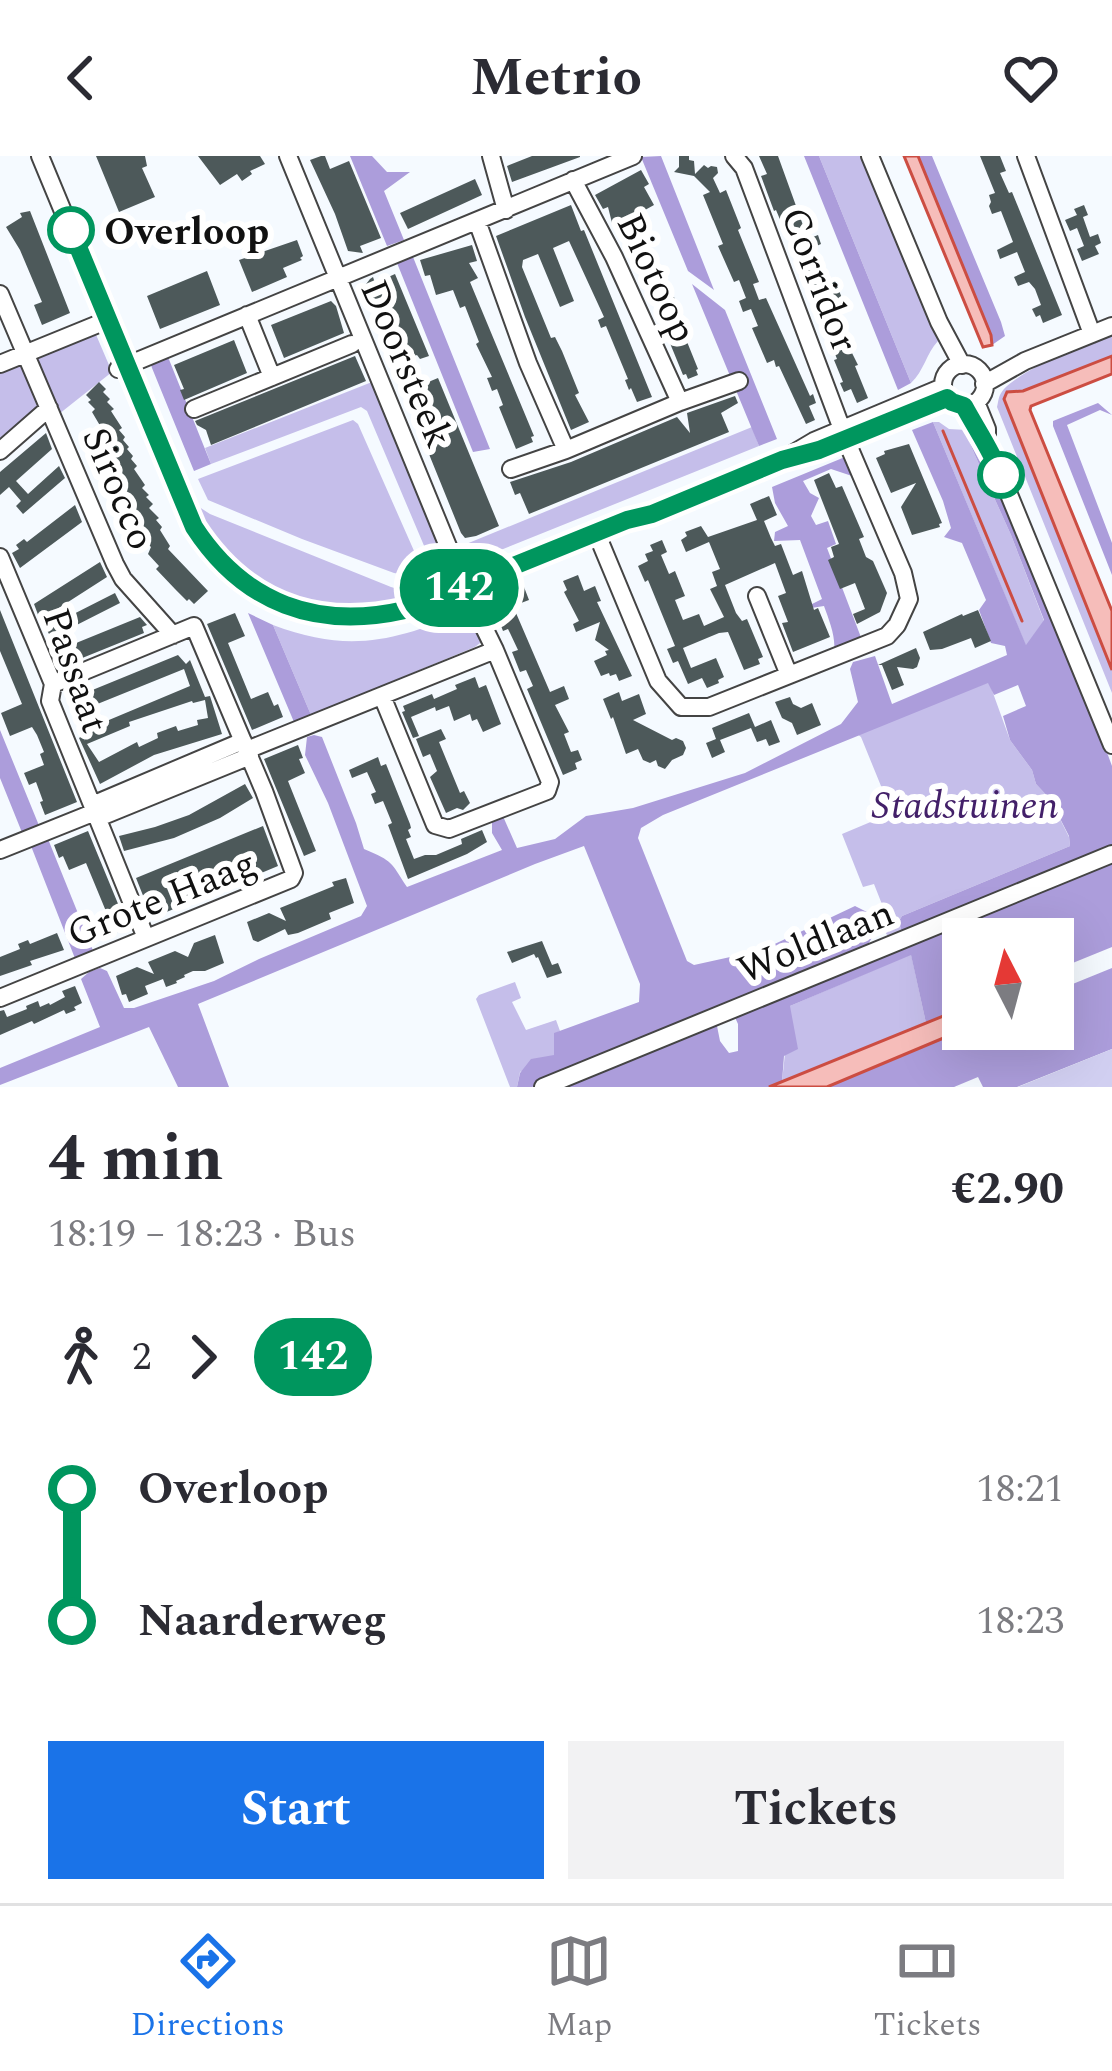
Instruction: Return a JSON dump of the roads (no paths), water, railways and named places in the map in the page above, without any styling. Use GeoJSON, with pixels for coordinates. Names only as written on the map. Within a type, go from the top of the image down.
{"type":"FeatureCollection","features":[{"type":"Feature","properties":{"kind":"street"},"geometry":{"type":"LineString","coordinates":[[29,156],[122,367],[185,532],[238,592],[303,622],[342,628],[378,627],[411,619],[466,590],[630,528],[652,514],[782,460],[819,450],[961,379],[1025,361],[1112,326]]}},
{"type":"Feature","properties":{"kind":"street"},"geometry":{"type":"LineString","coordinates":[[40,156],[103,322]]}},
{"type":"Feature","properties":{"kind":"street","name":"Doorsteek"},"geometry":{"type":"LineString","coordinates":[[288,156],[550,782],[547,791],[449,830],[435,825],[382,696]]}},
{"type":"Feature","properties":{"kind":"street"},"geometry":{"type":"LineString","coordinates":[[491,156],[506,210]]}},
{"type":"Feature","properties":{"kind":"street"},"geometry":{"type":"LineString","coordinates":[[122,367],[633,156]]}},
{"type":"Feature","properties":{"kind":"street","name":"Corridor"},"geometry":{"type":"LineString","coordinates":[[734,156],[744,168],[844,434],[903,573],[909,599],[887,636],[790,675]]}},
{"type":"Feature","properties":{"kind":"street"},"geometry":{"type":"LineString","coordinates":[[870,156],[961,379],[984,391],[970,404],[952,402],[961,379]]}},
{"type":"Feature","properties":{"kind":"street"},"geometry":{"type":"LineString","coordinates":[[1026,156],[1092,334]]}},
{"type":"Feature","properties":{"kind":"street","name":"Biotoop"},"geometry":{"type":"LineString","coordinates":[[573,180],[680,402]]}},
{"type":"Feature","properties":{"kind":"street"},"geometry":{"type":"LineString","coordinates":[[477,221],[528,363],[566,450]]}},
{"type":"Feature","properties":{"kind":"street","name":"Sirocco"},"geometry":{"type":"LineString","coordinates":[[0,294],[115,564],[173,635],[194,626],[247,749]]}},
{"type":"Feature","properties":{"kind":"street"},"geometry":{"type":"LineString","coordinates":[[247,315],[272,377]]}},
{"type":"Feature","properties":{"kind":"street"},"geometry":{"type":"LineString","coordinates":[[0,364],[103,322]]}},
{"type":"Feature","properties":{"kind":"street"},"geometry":{"type":"LineString","coordinates":[[194,409],[352,344]]}},
{"type":"Feature","properties":{"kind":"street","name":"Biotoop"},"geometry":{"type":"LineString","coordinates":[[511,469],[740,381]]}},
{"type":"Feature","properties":{"kind":"street"},"geometry":{"type":"LineString","coordinates":[[970,404],[987,429],[987,441],[1112,745]]}},
{"type":"Feature","properties":{"kind":"street"},"geometry":{"type":"LineString","coordinates":[[0,451],[49,408]]}},
{"type":"Feature","properties":{"kind":"street"},"geometry":{"type":"LineString","coordinates":[[598,537],[658,681],[681,706],[709,707],[790,675],[757,596]]}},
{"type":"Feature","properties":{"kind":"street","name":"Passaat"},"geometry":{"type":"LineString","coordinates":[[0,557],[53,684],[50,701],[146,938]]}},
{"type":"Feature","properties":{"kind":"street"},"geometry":{"type":"LineString","coordinates":[[53,684],[173,635]]}},
{"type":"Feature","properties":{"kind":"street"},"geometry":{"type":"LineString","coordinates":[[0,850],[495,650]]}},
{"type":"Feature","properties":{"kind":"street","name":"Grote Haag"},"geometry":{"type":"LineString","coordinates":[[0,998],[290,879],[293,866],[247,749]]}},
{"type":"Feature","properties":{"kind":"street","name":"Woldlaan"},"geometry":{"type":"LineString","coordinates":[[543,1087],[1112,854]]}},
{"type":"Feature","properties":{"kind":"waterway"},"geometry":{"type":"LineString","coordinates":[[943,431],[1022,621]]}},
{"type":"Feature","properties":{"kind":"place","name":"Overloop"},"geometry":{"type":"Point","coordinates":[71,230]}},
{"type":"Feature","properties":{"kind":"park label","name":"Stadstuinen"},"geometry":{"type":"Point","coordinates":[965,804]}}]}
